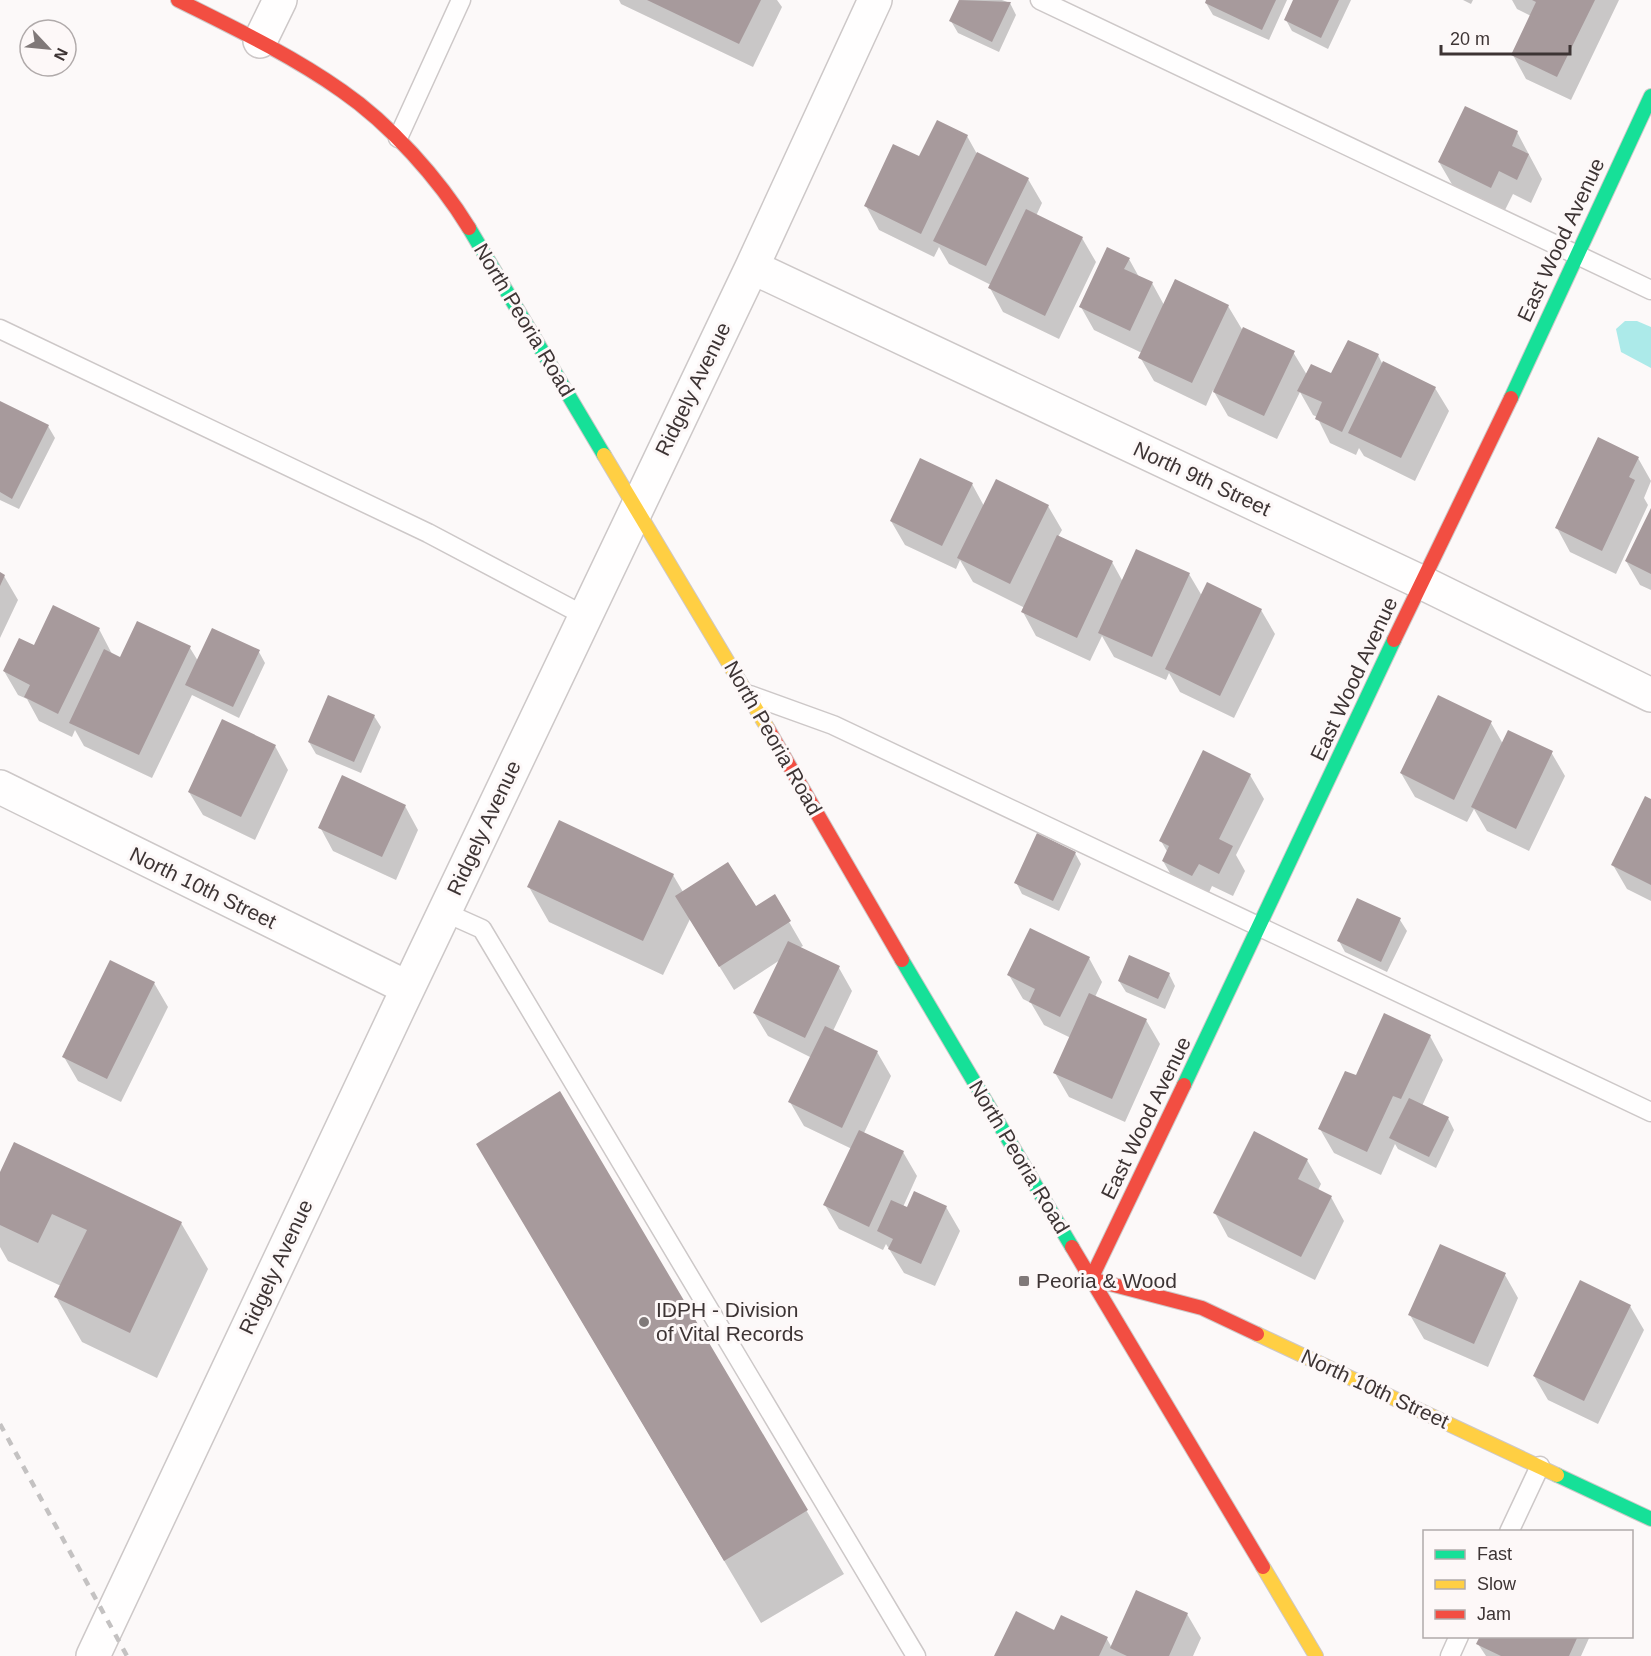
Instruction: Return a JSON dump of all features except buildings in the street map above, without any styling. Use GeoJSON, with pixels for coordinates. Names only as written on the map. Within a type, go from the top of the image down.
{"type":"FeatureCollection","features":[{"type":"Feature","properties":{"kind":"main road"},"geometry":{"type":"LineString","coordinates":[[178,0],[260,41]]}},
{"type":"Feature","properties":{"kind":"main road","name":"North Peoria Road"},"geometry":{"type":"LineString","coordinates":[[260,41],[343,91],[398,138],[465,222],[748,695],[941,1027],[1316,1656]]}},
{"type":"Feature","properties":{"kind":"main road","name":"East Wood Avenue"},"geometry":{"type":"LineString","coordinates":[[1091,1279],[1260,928],[1651,96]]}},
{"type":"Feature","properties":{"kind":"main road","name":"North 10th Street"},"geometry":{"type":"LineString","coordinates":[[1091,1279],[1202,1308],[1651,1519]]}},
{"type":"Feature","properties":{"kind":"street"},"geometry":{"type":"LineString","coordinates":[[260,41],[280,0]]}},
{"type":"Feature","properties":{"kind":"street","name":"Ridgely Avenue"},"geometry":{"type":"LineString","coordinates":[[93,1656],[752,267],[875,0]]}},
{"type":"Feature","properties":{"kind":"street","name":"North 9th Street"},"geometry":{"type":"LineString","coordinates":[[752,267],[1423,583],[1651,694]]}},
{"type":"Feature","properties":{"kind":"street","name":"North 10th Street"},"geometry":{"type":"LineString","coordinates":[[0,787],[408,988]]}},
{"type":"Feature","properties":{"kind":"lane"},"geometry":{"type":"LineString","coordinates":[[398,138],[461,0]]}},
{"type":"Feature","properties":{"kind":"lane"},"geometry":{"type":"LineString","coordinates":[[1040,0],[1651,290]]}},
{"type":"Feature","properties":{"kind":"lane"},"geometry":{"type":"LineString","coordinates":[[0,329],[418,528],[585,616]]}},
{"type":"Feature","properties":{"kind":"lane"},"geometry":{"type":"LineString","coordinates":[[748,695],[833,724],[1651,1112]]}},
{"type":"Feature","properties":{"kind":"lane"},"geometry":{"type":"LineString","coordinates":[[444,912],[482,929],[916,1656]]}},
{"type":"Feature","properties":{"kind":"lane"},"geometry":{"type":"LineString","coordinates":[[1510,1530],[1540,1467]]}},
{"type":"Feature","properties":{"kind":"lane"},"geometry":{"type":"LineString","coordinates":[[1450,1656],[1458,1638]]}},
{"type":"Feature","properties":{"kind":"water"},"geometry":{"type":"Polygon","coordinates":[[[1625,321],[1637,321],[1651,327],[1651,368],[1621,352],[1616,329],[1625,321]]]}},
{"type":"Feature","properties":{"kind":"railway"},"geometry":{"type":"LineString","coordinates":[[0,1424],[127,1656]]}},
{"type":"Feature","properties":{"kind":"traffic: fast"},"geometry":{"type":"LineString","coordinates":[[1511,398],[1651,96]]}},
{"type":"Feature","properties":{"kind":"traffic: fast"},"geometry":{"type":"LineString","coordinates":[[469,228],[604,455]]}},
{"type":"Feature","properties":{"kind":"traffic: fast"},"geometry":{"type":"LineString","coordinates":[[1184,1085],[1394,640]]}},
{"type":"Feature","properties":{"kind":"traffic: fast"},"geometry":{"type":"LineString","coordinates":[[902,960],[1072,1247]]}},
{"type":"Feature","properties":{"kind":"traffic: fast"},"geometry":{"type":"LineString","coordinates":[[1557,1475],[1651,1519]]}},
{"type":"Feature","properties":{"kind":"traffic: slow"},"geometry":{"type":"LineString","coordinates":[[604,455],[768,729]]}},
{"type":"Feature","properties":{"kind":"traffic: slow"},"geometry":{"type":"LineString","coordinates":[[1257,1334],[1557,1475]]}},
{"type":"Feature","properties":{"kind":"traffic: slow"},"geometry":{"type":"LineString","coordinates":[[1263,1567],[1316,1656]]}},
{"type":"Feature","properties":{"kind":"traffic: jam"},"geometry":{"type":"LineString","coordinates":[[178,0],[282,54],[323,78],[360,104],[378,119],[428,172],[469,228]]}},
{"type":"Feature","properties":{"kind":"traffic: jam"},"geometry":{"type":"LineString","coordinates":[[1394,640],[1511,398]]}},
{"type":"Feature","properties":{"kind":"traffic: jam"},"geometry":{"type":"LineString","coordinates":[[768,729],[902,960]]}},
{"type":"Feature","properties":{"kind":"traffic: jam"},"geometry":{"type":"LineString","coordinates":[[1184,1085],[1091,1279],[1202,1308],[1257,1334]]}},
{"type":"Feature","properties":{"kind":"traffic: jam"},"geometry":{"type":"LineString","coordinates":[[1072,1247],[1263,1567]]}},
{"type":"Feature","properties":{"kind":"place","name":"Peoria & Wood"},"geometry":{"type":"Point","coordinates":[1024,1281]}},
{"type":"Feature","properties":{"kind":"place","name":"IDPH - Division of Vital Records"},"geometry":{"type":"Point","coordinates":[644,1322]}}]}
